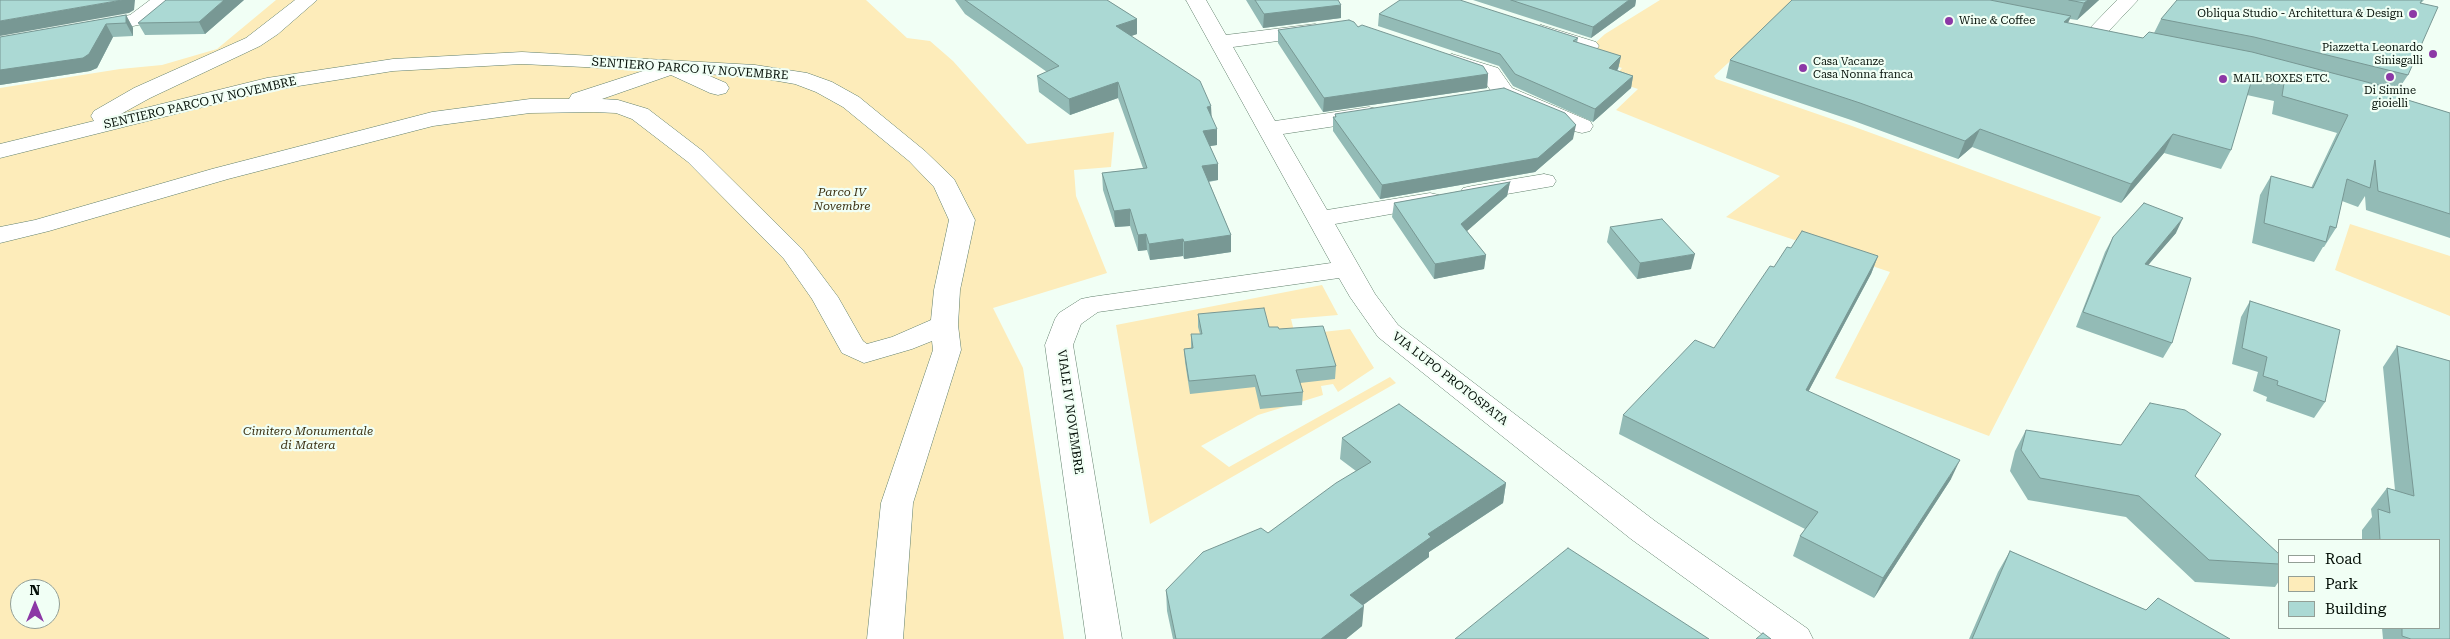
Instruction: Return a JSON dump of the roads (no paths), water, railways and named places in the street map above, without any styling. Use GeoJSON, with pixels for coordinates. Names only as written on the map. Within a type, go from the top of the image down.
{"type":"FeatureCollection","features":[{"type":"Feature","properties":{"kind":"street"},"geometry":{"type":"LineString","coordinates":[[78,31],[136,20],[163,0]]}},
{"type":"Feature","properties":{"kind":"street"},"geometry":{"type":"LineString","coordinates":[[75,131],[142,93],[253,42],[271,30],[307,0]]}},
{"type":"Feature","properties":{"kind":"street","name":"VIA LUPO PROTOSPATA"},"geometry":{"type":"LineString","coordinates":[[1196,0],[1363,297],[1388,331],[1642,530],[1795,639]]}},
{"type":"Feature","properties":{"kind":"street"},"geometry":{"type":"LineString","coordinates":[[2098,31],[2128,0]]}},
{"type":"Feature","properties":{"kind":"street"},"geometry":{"type":"LineString","coordinates":[[1523,25],[1589,46]]}},
{"type":"Feature","properties":{"kind":"street"},"geometry":{"type":"LineString","coordinates":[[1220,42],[1339,27]]}},
{"type":"Feature","properties":{"kind":"street"},"geometry":{"type":"LineString","coordinates":[[1433,54],[1490,73],[1495,95],[1582,126]]}},
{"type":"Feature","properties":{"kind":"street","name":"SENTIERO PARCO IV NOVEMBRE"},"geometry":{"type":"LineString","coordinates":[[0,151],[267,85],[393,65],[522,58],[755,71],[799,78],[824,87],[851,102],[917,156],[945,184],[962,220],[947,290],[944,325],[947,350],[898,503],[885,639]]}},
{"type":"Feature","properties":{"kind":"street"},"geometry":{"type":"LineString","coordinates":[[567,104],[659,73],[669,66],[718,88]]}},
{"type":"Feature","properties":{"kind":"street"},"geometry":{"type":"LineString","coordinates":[[0,235],[40,226],[220,174],[432,119],[530,106],[567,104],[618,107],[640,114],[696,157],[793,254],[825,297],[852,348],[864,354],[902,343],[944,325]]}},
{"type":"Feature","properties":{"kind":"street"},"geometry":{"type":"LineString","coordinates":[[1270,129],[1387,111]]}},
{"type":"Feature","properties":{"kind":"street"},"geometry":{"type":"LineString","coordinates":[[1320,219],[1544,181]]}},
{"type":"Feature","properties":{"kind":"street"},"geometry":{"type":"LineString","coordinates":[[0,252],[18,245],[39,232],[40,226]]}},
{"type":"Feature","properties":{"kind":"street","name":"VIALE IV NOVEMBRE"},"geometry":{"type":"LineString","coordinates":[[1104,639],[1059,345],[1070,319],[1091,305],[1348,269]]}},
{"type":"Feature","properties":{"kind":"place","name":"Obliqua Studio - Architettura & Design"},"geometry":{"type":"Point","coordinates":[2413,14]}},
{"type":"Feature","properties":{"kind":"place","name":"Wine & Coffee"},"geometry":{"type":"Point","coordinates":[1949,21]}},
{"type":"Feature","properties":{"kind":"place","name":"Piazzetta Leonardo Sinisgalli"},"geometry":{"type":"Point","coordinates":[2433,54]}},
{"type":"Feature","properties":{"kind":"place","name":"Casa Vacanze Casa Nonna franca"},"geometry":{"type":"Point","coordinates":[1803,68]}},
{"type":"Feature","properties":{"kind":"place","name":"Di Simine gioielli"},"geometry":{"type":"Point","coordinates":[2390,77]}},
{"type":"Feature","properties":{"kind":"place","name":"MAIL BOXES ETC."},"geometry":{"type":"Point","coordinates":[2223,79]}},
{"type":"Feature","properties":{"kind":"park label","name":"Parco IV Novembre"},"geometry":{"type":"Point","coordinates":[842,199]}},
{"type":"Feature","properties":{"kind":"park label","name":"Cimitero Monumentale di Matera"},"geometry":{"type":"Point","coordinates":[308,438]}}]}
